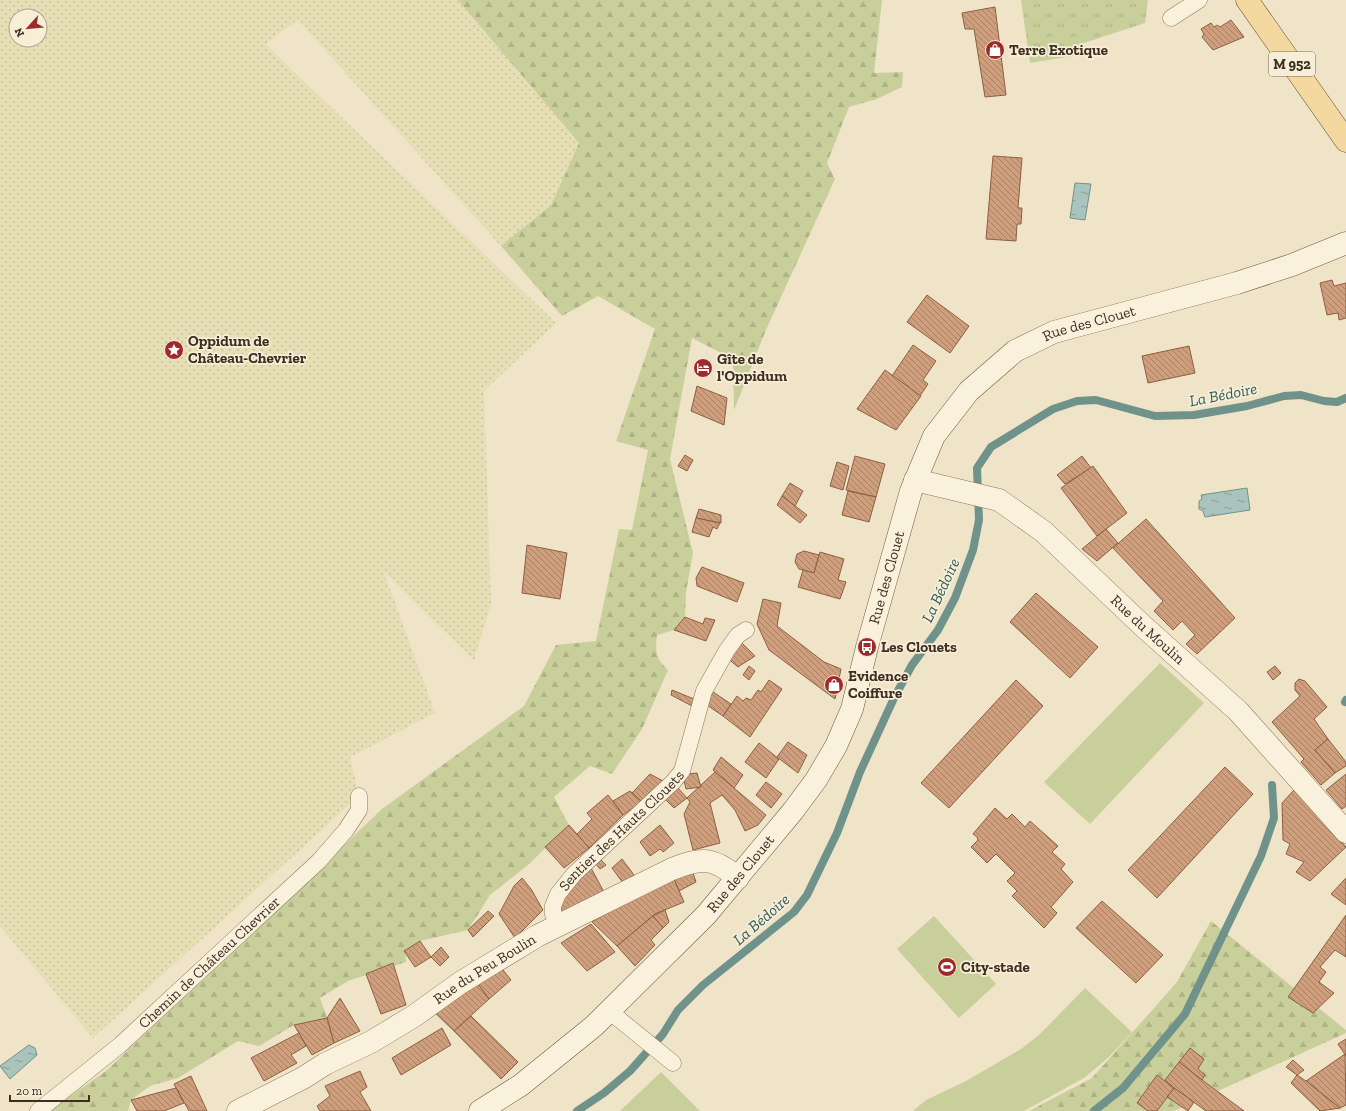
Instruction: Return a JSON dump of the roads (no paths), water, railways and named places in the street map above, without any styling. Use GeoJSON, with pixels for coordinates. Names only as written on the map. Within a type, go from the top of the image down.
{"type":"FeatureCollection","features":[{"type":"Feature","properties":{"kind":"main road","name":"M 952"},"geometry":{"type":"LineString","coordinates":[[1247,0],[1343,129]]}},
{"type":"Feature","properties":{"kind":"street","name":"Rue des Clouet"},"geometry":{"type":"LineString","coordinates":[[480,1111],[521,1084],[594,1026],[706,915],[793,811],[816,780],[836,746],[852,709],[867,647],[915,480],[934,436],[969,390],[1015,351],[1054,332],[1237,284],[1292,265],[1346,243]]}},
{"type":"Feature","properties":{"kind":"street","name":"Rue du Moulin"},"geometry":{"type":"LineString","coordinates":[[915,480],[999,500],[1044,532],[1143,626],[1238,711],[1346,832]]}},
{"type":"Feature","properties":{"kind":"street","name":"Rue du Peu Boulin"},"geometry":{"type":"LineString","coordinates":[[238,1111],[303,1078],[325,1064],[371,1042],[414,1016],[460,983],[537,936],[688,862],[711,860],[719,863],[738,878]]}},
{"type":"Feature","properties":{"kind":"lane"},"geometry":{"type":"LineString","coordinates":[[1171,18],[1199,0]]}},
{"type":"Feature","properties":{"kind":"lane","name":"Sentier des Hauts Clouets"},"geometry":{"type":"LineString","coordinates":[[558,925],[553,914],[553,906],[558,894],[574,874],[673,782],[682,771],[704,691],[727,650],[738,635],[746,630]]}},
{"type":"Feature","properties":{"kind":"lane","name":"Chemin de Château Chevrier"},"geometry":{"type":"LineString","coordinates":[[38,1111],[120,1045],[319,861],[346,830],[359,810],[359,796]]}},
{"type":"Feature","properties":{"kind":"lane"},"geometry":{"type":"LineString","coordinates":[[609,1011],[674,1063]]}},
{"type":"Feature","properties":{"kind":"water"},"geometry":{"type":"Polygon","coordinates":[[[1075,183],[1091,184],[1085,220],[1070,218],[1075,183]]]}},
{"type":"Feature","properties":{"kind":"water"},"geometry":{"type":"Polygon","coordinates":[[[1247,488],[1250,510],[1205,517],[1203,511],[1199,509],[1199,501],[1202,499],[1201,495],[1247,488]]]}},
{"type":"Feature","properties":{"kind":"water"},"geometry":{"type":"Polygon","coordinates":[[[29,1045],[35,1048],[37,1055],[10,1079],[0,1066],[29,1045]]]}},
{"type":"Feature","properties":{"kind":"waterway","name":"La Bédoire"},"geometry":{"type":"LineString","coordinates":[[577,1111],[604,1093],[630,1071],[663,1034],[678,1010],[703,985],[794,912],[807,895],[837,833],[860,772],[894,698],[912,665],[938,630],[955,598],[973,550],[979,520],[977,468],[991,447],[1053,409],[1077,401],[1096,400],[1155,416],[1194,415],[1247,406],[1284,396],[1301,395],[1324,401],[1337,402],[1346,398]]}},
{"type":"Feature","properties":{"kind":"waterway"},"geometry":{"type":"LineString","coordinates":[[1094,1111],[1123,1088],[1185,1014],[1261,856],[1274,818],[1272,785]]}},
{"type":"Feature","properties":{"kind":"place","name":"Terre Exotique"},"geometry":{"type":"Point","coordinates":[995,50]}},
{"type":"Feature","properties":{"kind":"place","name":"Oppidum de Château-Chevrier"},"geometry":{"type":"Point","coordinates":[174,350]}},
{"type":"Feature","properties":{"kind":"place","name":"Gîte de l'Oppidum"},"geometry":{"type":"Point","coordinates":[703,368]}},
{"type":"Feature","properties":{"kind":"place","name":"Les Clouets"},"geometry":{"type":"Point","coordinates":[867,647]}},
{"type":"Feature","properties":{"kind":"place","name":"Evidence Coiffure"},"geometry":{"type":"Point","coordinates":[834,685]}},
{"type":"Feature","properties":{"kind":"place","name":"City-stade"},"geometry":{"type":"Point","coordinates":[947,967]}}]}
